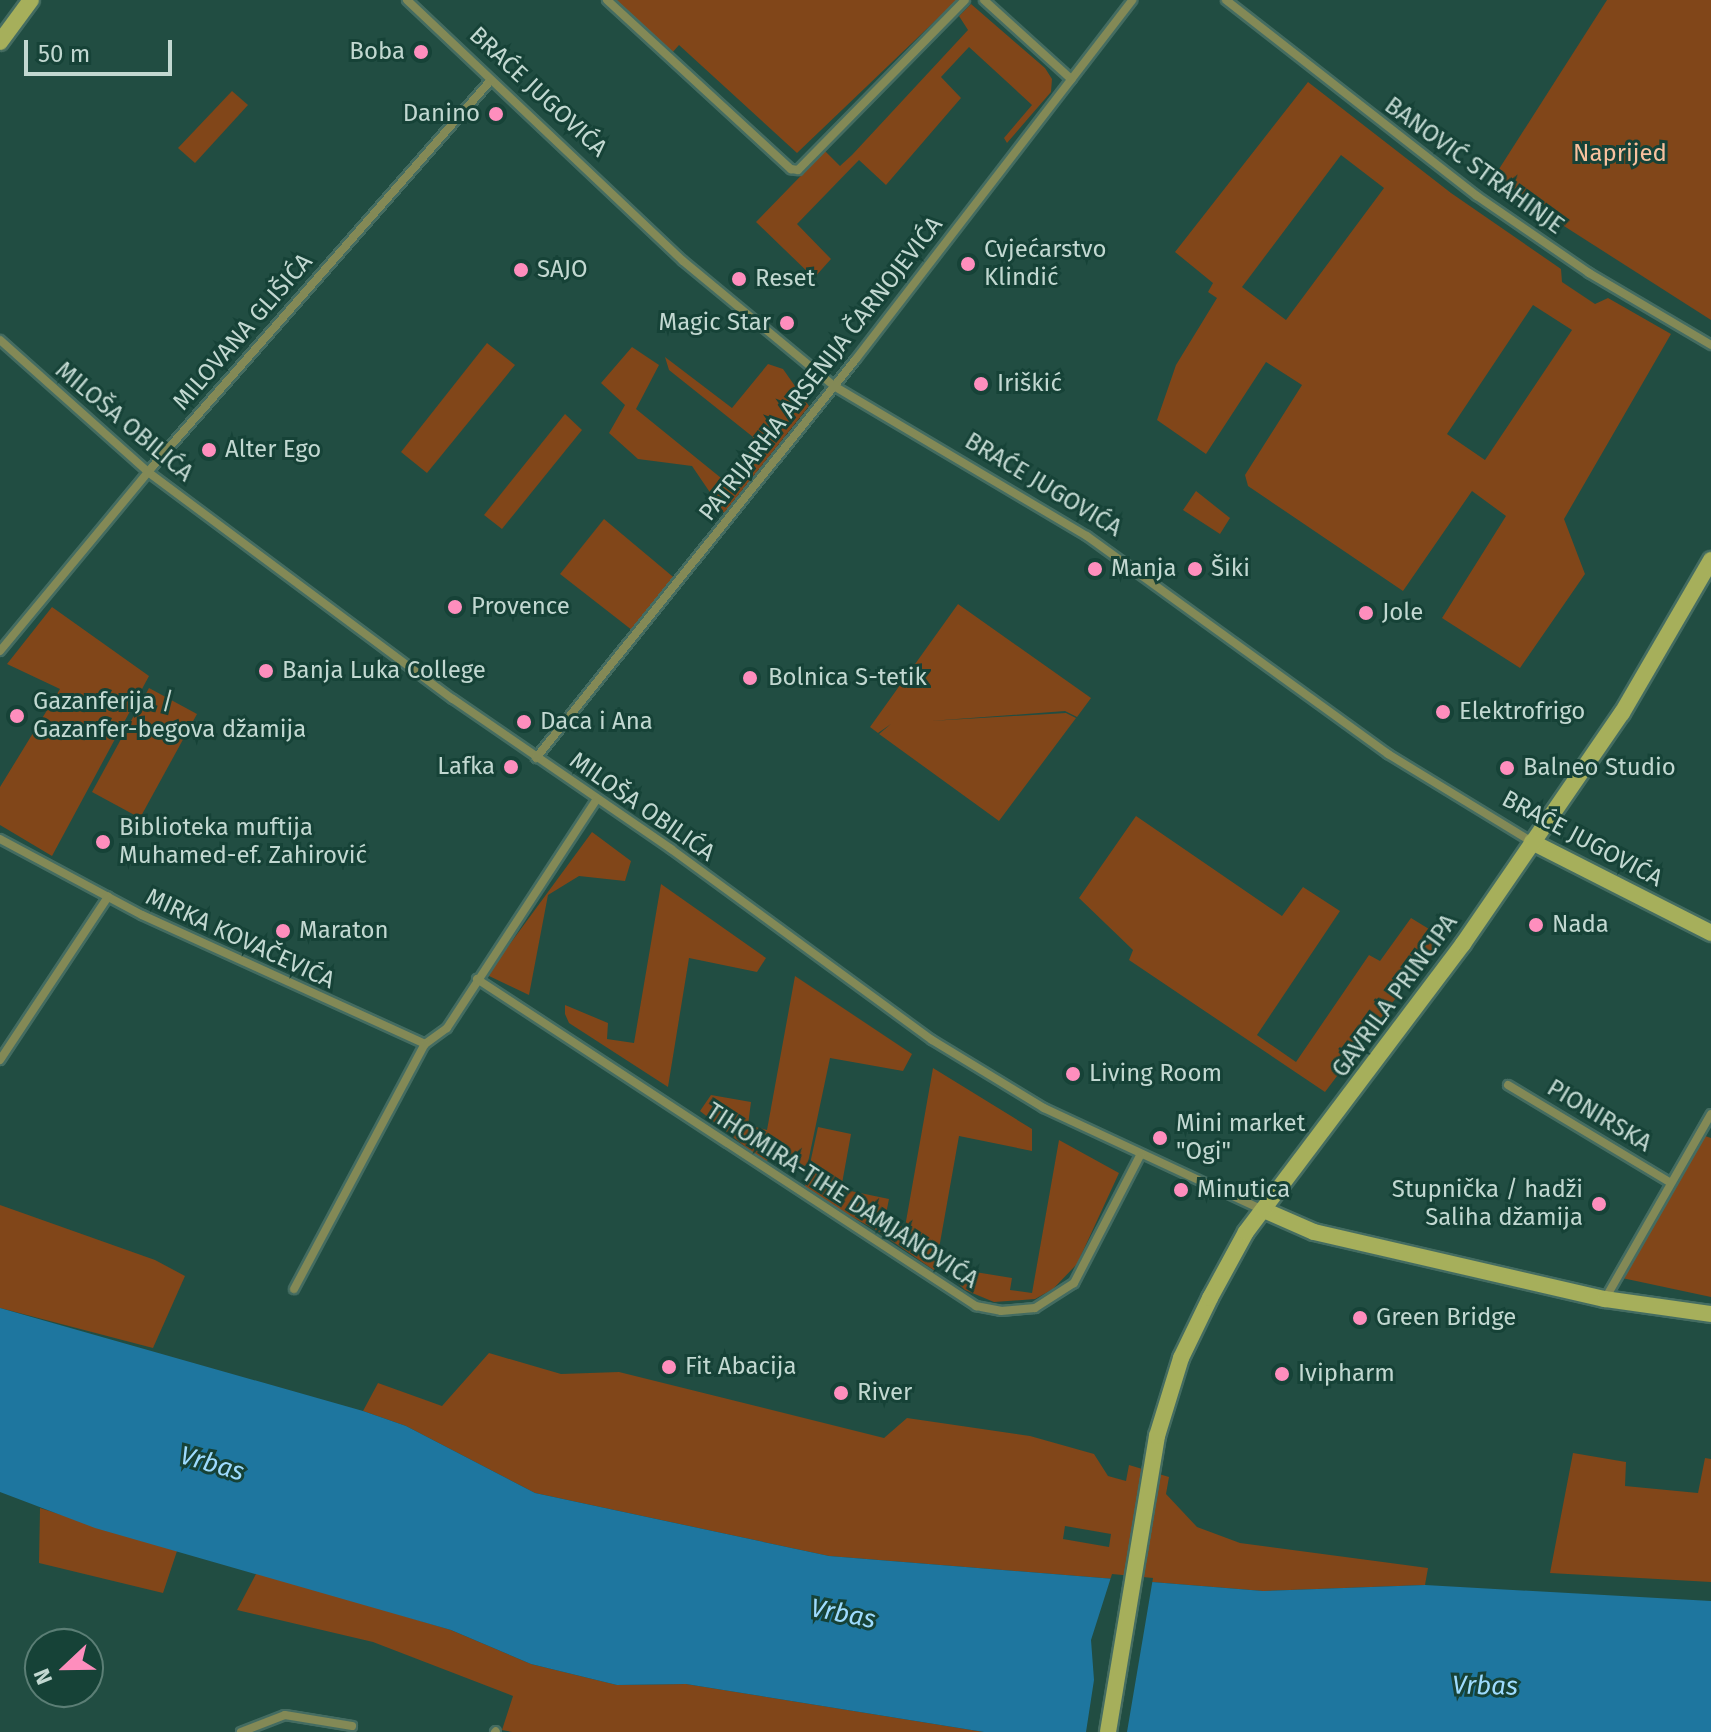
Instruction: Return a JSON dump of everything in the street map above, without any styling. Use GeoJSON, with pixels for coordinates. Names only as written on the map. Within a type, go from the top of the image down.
{"type":"FeatureCollection","features":[{"type":"Feature","properties":{"kind":"main road"},"geometry":{"type":"LineString","coordinates":[[0,24],[26,6]]}},
{"type":"Feature","properties":{"kind":"main road"},"geometry":{"type":"LineString","coordinates":[[0,42],[26,6]]}},
{"type":"Feature","properties":{"kind":"main road","name":"GAVRILA PRINCIPA"},"geometry":{"type":"LineString","coordinates":[[1108,1732],[1150,1472],[1170,1387],[1187,1342],[1240,1241],[1266,1211],[1622,713],[1711,560]]}},
{"type":"Feature","properties":{"kind":"main road","name":"BRAĆE JUGOVIĆA"},"geometry":{"type":"LineString","coordinates":[[1532,842],[1711,933]]}},
{"type":"Feature","properties":{"kind":"main road"},"geometry":{"type":"LineString","coordinates":[[1266,1211],[1314,1232],[1605,1299],[1711,1314]]}},
{"type":"Feature","properties":{"kind":"street","name":"BRAĆE JUGOVIĆA"},"geometry":{"type":"LineString","coordinates":[[407,0],[683,261],[834,386],[1087,536],[1429,782],[1532,842]]}},
{"type":"Feature","properties":{"kind":"street"},"geometry":{"type":"LineString","coordinates":[[607,0],[791,169],[802,169],[825,148],[965,0]]}},
{"type":"Feature","properties":{"kind":"street"},"geometry":{"type":"LineString","coordinates":[[984,0],[1071,79]]}},
{"type":"Feature","properties":{"kind":"street","name":"PATRIJARHA ARSENIJA ČARNOJEVIĆA"},"geometry":{"type":"LineString","coordinates":[[536,758],[834,386],[1132,0]]}},
{"type":"Feature","properties":{"kind":"street","name":"BANOVIĆ STRAHINJE"},"geometry":{"type":"LineString","coordinates":[[1226,0],[1391,132],[1589,273],[1711,345]]}},
{"type":"Feature","properties":{"kind":"street","name":"MILOVANA GLIŠIĆA"},"geometry":{"type":"LineString","coordinates":[[0,651],[148,472],[490,81]]}},
{"type":"Feature","properties":{"kind":"street","name":"MILOŠA OBILIĆA"},"geometry":{"type":"LineString","coordinates":[[0,340],[148,472],[536,758],[959,1059],[1044,1108],[1266,1211]]}},
{"type":"Feature","properties":{"kind":"street"},"geometry":{"type":"LineString","coordinates":[[294,1289],[425,1044],[447,1028],[597,799]]}},
{"type":"Feature","properties":{"kind":"street","name":"MIRKA KOVAČEVIĆA"},"geometry":{"type":"LineString","coordinates":[[0,839],[108,897],[425,1044]]}},
{"type":"Feature","properties":{"kind":"street"},"geometry":{"type":"LineString","coordinates":[[0,1060],[108,897]]}},
{"type":"Feature","properties":{"kind":"street","name":"TIHOMIRA-TIHE DAMJANOVIĆA"},"geometry":{"type":"LineString","coordinates":[[477,979],[976,1306],[1001,1311],[1035,1308],[1074,1283],[1141,1154]]}},
{"type":"Feature","properties":{"kind":"street","name":"PIONIRSKA"},"geometry":{"type":"LineString","coordinates":[[1508,1085],[1668,1181]]}},
{"type":"Feature","properties":{"kind":"street","name":"PIONIRSKA"},"geometry":{"type":"LineString","coordinates":[[1605,1299],[1668,1181],[1711,1114]]}},
{"type":"Feature","properties":{"kind":"street"},"geometry":{"type":"LineString","coordinates":[[241,1732],[285,1715],[352,1726]]}},
{"type":"Feature","properties":{"kind":"green space"},"geometry":{"type":"Polygon","coordinates":[[[614,0],[957,0],[797,153],[679,45],[672,53],[614,0]]]}},
{"type":"Feature","properties":{"kind":"green space","name":"Naprijed"},"geometry":{"type":"Polygon","coordinates":[[[1607,0],[1711,0],[1711,320],[1492,180],[1607,0]]]}},
{"type":"Feature","properties":{"kind":"green space"},"geometry":{"type":"Polygon","coordinates":[[[971,4],[1045,68],[1052,79],[1051,92],[1007,143],[1004,138],[1032,105],[969,47],[941,77],[961,98],[886,185],[859,160],[797,224],[831,259],[814,278],[756,222],[825,151],[840,166],[852,155],[968,30],[959,16],[971,4]]]}},
{"type":"Feature","properties":{"kind":"green space"},"geometry":{"type":"Polygon","coordinates":[[[1308,82],[1451,193],[1561,269],[1562,282],[1595,304],[1608,298],[1671,334],[1564,519],[1585,574],[1520,668],[1442,618],[1506,516],[1472,491],[1403,591],[1248,486],[1245,475],[1302,385],[1266,362],[1206,454],[1157,420],[1176,365],[1217,298],[1208,292],[1213,283],[1175,252],[1308,82]],[[1341,155],[1242,287],[1286,320],[1384,188],[1341,155]],[[1533,305],[1447,434],[1485,460],[1572,330],[1533,305]]]}},
{"type":"Feature","properties":{"kind":"green space"},"geometry":{"type":"Polygon","coordinates":[[[232,91],[248,105],[195,163],[178,148],[232,91]]]}},
{"type":"Feature","properties":{"kind":"green space"},"geometry":{"type":"Polygon","coordinates":[[[487,343],[515,365],[427,473],[401,452],[487,343]]]}},
{"type":"Feature","properties":{"kind":"green space"},"geometry":{"type":"Polygon","coordinates":[[[632,347],[659,365],[636,409],[726,482],[751,450],[753,437],[669,370],[665,357],[732,408],[768,364],[783,369],[809,406],[724,513],[692,466],[638,459],[609,433],[625,405],[601,383],[632,347]]]}},
{"type":"Feature","properties":{"kind":"green space"},"geometry":{"type":"Polygon","coordinates":[[[565,414],[582,430],[502,529],[484,515],[565,414]]]}},
{"type":"Feature","properties":{"kind":"green space"},"geometry":{"type":"Polygon","coordinates":[[[1196,491],[1230,518],[1220,534],[1183,510],[1196,491]]]}},
{"type":"Feature","properties":{"kind":"green space"},"geometry":{"type":"Polygon","coordinates":[[[604,519],[678,581],[637,634],[560,574],[604,519]]]}},
{"type":"Feature","properties":{"kind":"green space"},"geometry":{"type":"Polygon","coordinates":[[[958,604],[1091,698],[1077,717],[1065,711],[930,721],[1066,713],[1076,718],[999,821],[879,734],[891,724],[878,733],[870,727],[958,604]]]}},
{"type":"Feature","properties":{"kind":"green space"},"geometry":{"type":"Polygon","coordinates":[[[52,607],[149,676],[52,856],[0,825],[0,787],[60,689],[7,664],[52,607]]]}},
{"type":"Feature","properties":{"kind":"green space"},"geometry":{"type":"Polygon","coordinates":[[[149,688],[197,714],[140,818],[92,792],[149,688]]]}},
{"type":"Feature","properties":{"kind":"green space"},"geometry":{"type":"Polygon","coordinates":[[[1136,816],[1282,916],[1303,887],[1340,911],[1257,1035],[1296,1062],[1369,955],[1380,961],[1411,918],[1442,937],[1325,1092],[1129,960],[1133,950],[1079,898],[1136,816]]]}},
{"type":"Feature","properties":{"kind":"green space"},"geometry":{"type":"Polygon","coordinates":[[[592,832],[631,861],[625,881],[579,876],[548,895],[529,995],[487,975],[592,832]]]}},
{"type":"Feature","properties":{"kind":"green space"},"geometry":{"type":"Polygon","coordinates":[[[661,884],[766,958],[757,972],[689,958],[668,1087],[569,1023],[565,1014],[565,1005],[608,1023],[607,1039],[634,1043],[661,884]]]}},
{"type":"Feature","properties":{"kind":"green space"},"geometry":{"type":"Polygon","coordinates":[[[795,976],[912,1054],[903,1071],[830,1058],[807,1167],[770,1155],[766,1163],[700,1111],[711,1095],[751,1102],[748,1125],[767,1130],[795,976]]]}},
{"type":"Feature","properties":{"kind":"green space"},"geometry":{"type":"Polygon","coordinates":[[[933,1068],[1032,1129],[1032,1151],[959,1136],[935,1271],[876,1230],[804,1191],[818,1127],[851,1134],[841,1189],[889,1199],[884,1224],[905,1227],[933,1068]]]}},
{"type":"Feature","properties":{"kind":"green space"},"geometry":{"type":"Polygon","coordinates":[[[1705,1136],[1711,1138],[1711,1297],[1622,1278],[1705,1136]]]}},
{"type":"Feature","properties":{"kind":"green space"},"geometry":{"type":"Polygon","coordinates":[[[1059,1140],[1119,1173],[1077,1264],[1053,1289],[1035,1299],[994,1302],[965,1290],[956,1281],[969,1271],[1012,1278],[1010,1290],[1032,1293],[1059,1140]]]}},
{"type":"Feature","properties":{"kind":"green space"},"geometry":{"type":"Polygon","coordinates":[[[0,1205],[155,1260],[185,1276],[153,1348],[0,1308],[0,1205]]]}},
{"type":"Feature","properties":{"kind":"green space"},"geometry":{"type":"Polygon","coordinates":[[[489,1353],[561,1374],[619,1372],[884,1438],[907,1418],[1030,1436],[1094,1454],[1108,1476],[1126,1481],[1129,1465],[1169,1477],[1166,1494],[1197,1527],[1240,1543],[1428,1568],[1425,1585],[1263,1591],[829,1556],[535,1493],[406,1426],[363,1411],[378,1383],[442,1406],[489,1353]],[[1065,1526],[1063,1539],[1109,1547],[1111,1534],[1065,1526]]]}},
{"type":"Feature","properties":{"kind":"green space"},"geometry":{"type":"Polygon","coordinates":[[[1573,1453],[1626,1462],[1625,1486],[1698,1493],[1705,1458],[1711,1459],[1711,1582],[1550,1573],[1573,1453]]]}},
{"type":"Feature","properties":{"kind":"green space"},"geometry":{"type":"Polygon","coordinates":[[[40,1508],[177,1551],[163,1593],[39,1563],[40,1508]]]}},
{"type":"Feature","properties":{"kind":"green space"},"geometry":{"type":"Polygon","coordinates":[[[257,1572],[451,1630],[531,1664],[617,1685],[686,1684],[984,1732],[502,1730],[513,1696],[373,1642],[237,1610],[257,1572]]]}},
{"type":"Feature","properties":{"kind":"water","name":"Vrbas"},"geometry":{"type":"Polygon","coordinates":[[[0,1308],[363,1411],[406,1426],[535,1493],[829,1556],[1263,1591],[1425,1585],[1711,1601],[1711,1732],[984,1732],[686,1684],[617,1685],[531,1664],[451,1630],[95,1528],[0,1492],[0,1308]]]}},
{"type":"Feature","properties":{"kind":"pier"},"geometry":{"type":"Polygon","coordinates":[[[1112,1574],[1153,1578],[1127,1732],[1086,1732],[1094,1680],[1091,1640],[1112,1574]]]}},
{"type":"Feature","properties":{"kind":"place","name":"Boba"},"geometry":{"type":"Point","coordinates":[421,52]}},
{"type":"Feature","properties":{"kind":"place","name":"Danino"},"geometry":{"type":"Point","coordinates":[496,114]}},
{"type":"Feature","properties":{"kind":"place","name":"Cvjećarstvo Klindić"},"geometry":{"type":"Point","coordinates":[968,264]}},
{"type":"Feature","properties":{"kind":"place","name":"SAJO"},"geometry":{"type":"Point","coordinates":[521,270]}},
{"type":"Feature","properties":{"kind":"place","name":"Reset"},"geometry":{"type":"Point","coordinates":[739,279]}},
{"type":"Feature","properties":{"kind":"place","name":"Magic Star"},"geometry":{"type":"Point","coordinates":[787,323]}},
{"type":"Feature","properties":{"kind":"place","name":"Iriškić"},"geometry":{"type":"Point","coordinates":[981,384]}},
{"type":"Feature","properties":{"kind":"place","name":"Alter Ego"},"geometry":{"type":"Point","coordinates":[209,450]}},
{"type":"Feature","properties":{"kind":"place","name":"Manja"},"geometry":{"type":"Point","coordinates":[1095,569]}},
{"type":"Feature","properties":{"kind":"place","name":"Šiki"},"geometry":{"type":"Point","coordinates":[1195,569]}},
{"type":"Feature","properties":{"kind":"place","name":"Provence"},"geometry":{"type":"Point","coordinates":[455,607]}},
{"type":"Feature","properties":{"kind":"place","name":"Jole"},"geometry":{"type":"Point","coordinates":[1366,613]}},
{"type":"Feature","properties":{"kind":"place","name":"Banja Luka College"},"geometry":{"type":"Point","coordinates":[266,671]}},
{"type":"Feature","properties":{"kind":"place","name":"Bolnica S-tetik"},"geometry":{"type":"Point","coordinates":[750,678]}},
{"type":"Feature","properties":{"kind":"place","name":"Elektrofrigo"},"geometry":{"type":"Point","coordinates":[1443,712]}},
{"type":"Feature","properties":{"kind":"place","name":"Gazanferija / Gazanfer-begova džamija"},"geometry":{"type":"Point","coordinates":[17,716]}},
{"type":"Feature","properties":{"kind":"place","name":"Daca i Ana"},"geometry":{"type":"Point","coordinates":[524,722]}},
{"type":"Feature","properties":{"kind":"place","name":"Lafka"},"geometry":{"type":"Point","coordinates":[511,767]}},
{"type":"Feature","properties":{"kind":"place","name":"Balneo Studio"},"geometry":{"type":"Point","coordinates":[1507,768]}},
{"type":"Feature","properties":{"kind":"place","name":"Biblioteka muftija Muhamed-ef. Zahirović"},"geometry":{"type":"Point","coordinates":[103,842]}},
{"type":"Feature","properties":{"kind":"place","name":"Nada"},"geometry":{"type":"Point","coordinates":[1536,925]}},
{"type":"Feature","properties":{"kind":"place","name":"Maraton"},"geometry":{"type":"Point","coordinates":[283,931]}},
{"type":"Feature","properties":{"kind":"place","name":"Living Room"},"geometry":{"type":"Point","coordinates":[1073,1074]}},
{"type":"Feature","properties":{"kind":"place","name":"Mini market \"Ogi\""},"geometry":{"type":"Point","coordinates":[1160,1138]}},
{"type":"Feature","properties":{"kind":"place","name":"Minutica"},"geometry":{"type":"Point","coordinates":[1181,1190]}},
{"type":"Feature","properties":{"kind":"place","name":"Stupnička / hadži Saliha džamija"},"geometry":{"type":"Point","coordinates":[1599,1204]}},
{"type":"Feature","properties":{"kind":"place","name":"Green Bridge"},"geometry":{"type":"Point","coordinates":[1360,1318]}},
{"type":"Feature","properties":{"kind":"place","name":"Fit Abacija"},"geometry":{"type":"Point","coordinates":[669,1367]}},
{"type":"Feature","properties":{"kind":"place","name":"Ivipharm"},"geometry":{"type":"Point","coordinates":[1282,1374]}},
{"type":"Feature","properties":{"kind":"place","name":"River"},"geometry":{"type":"Point","coordinates":[841,1393]}}]}
